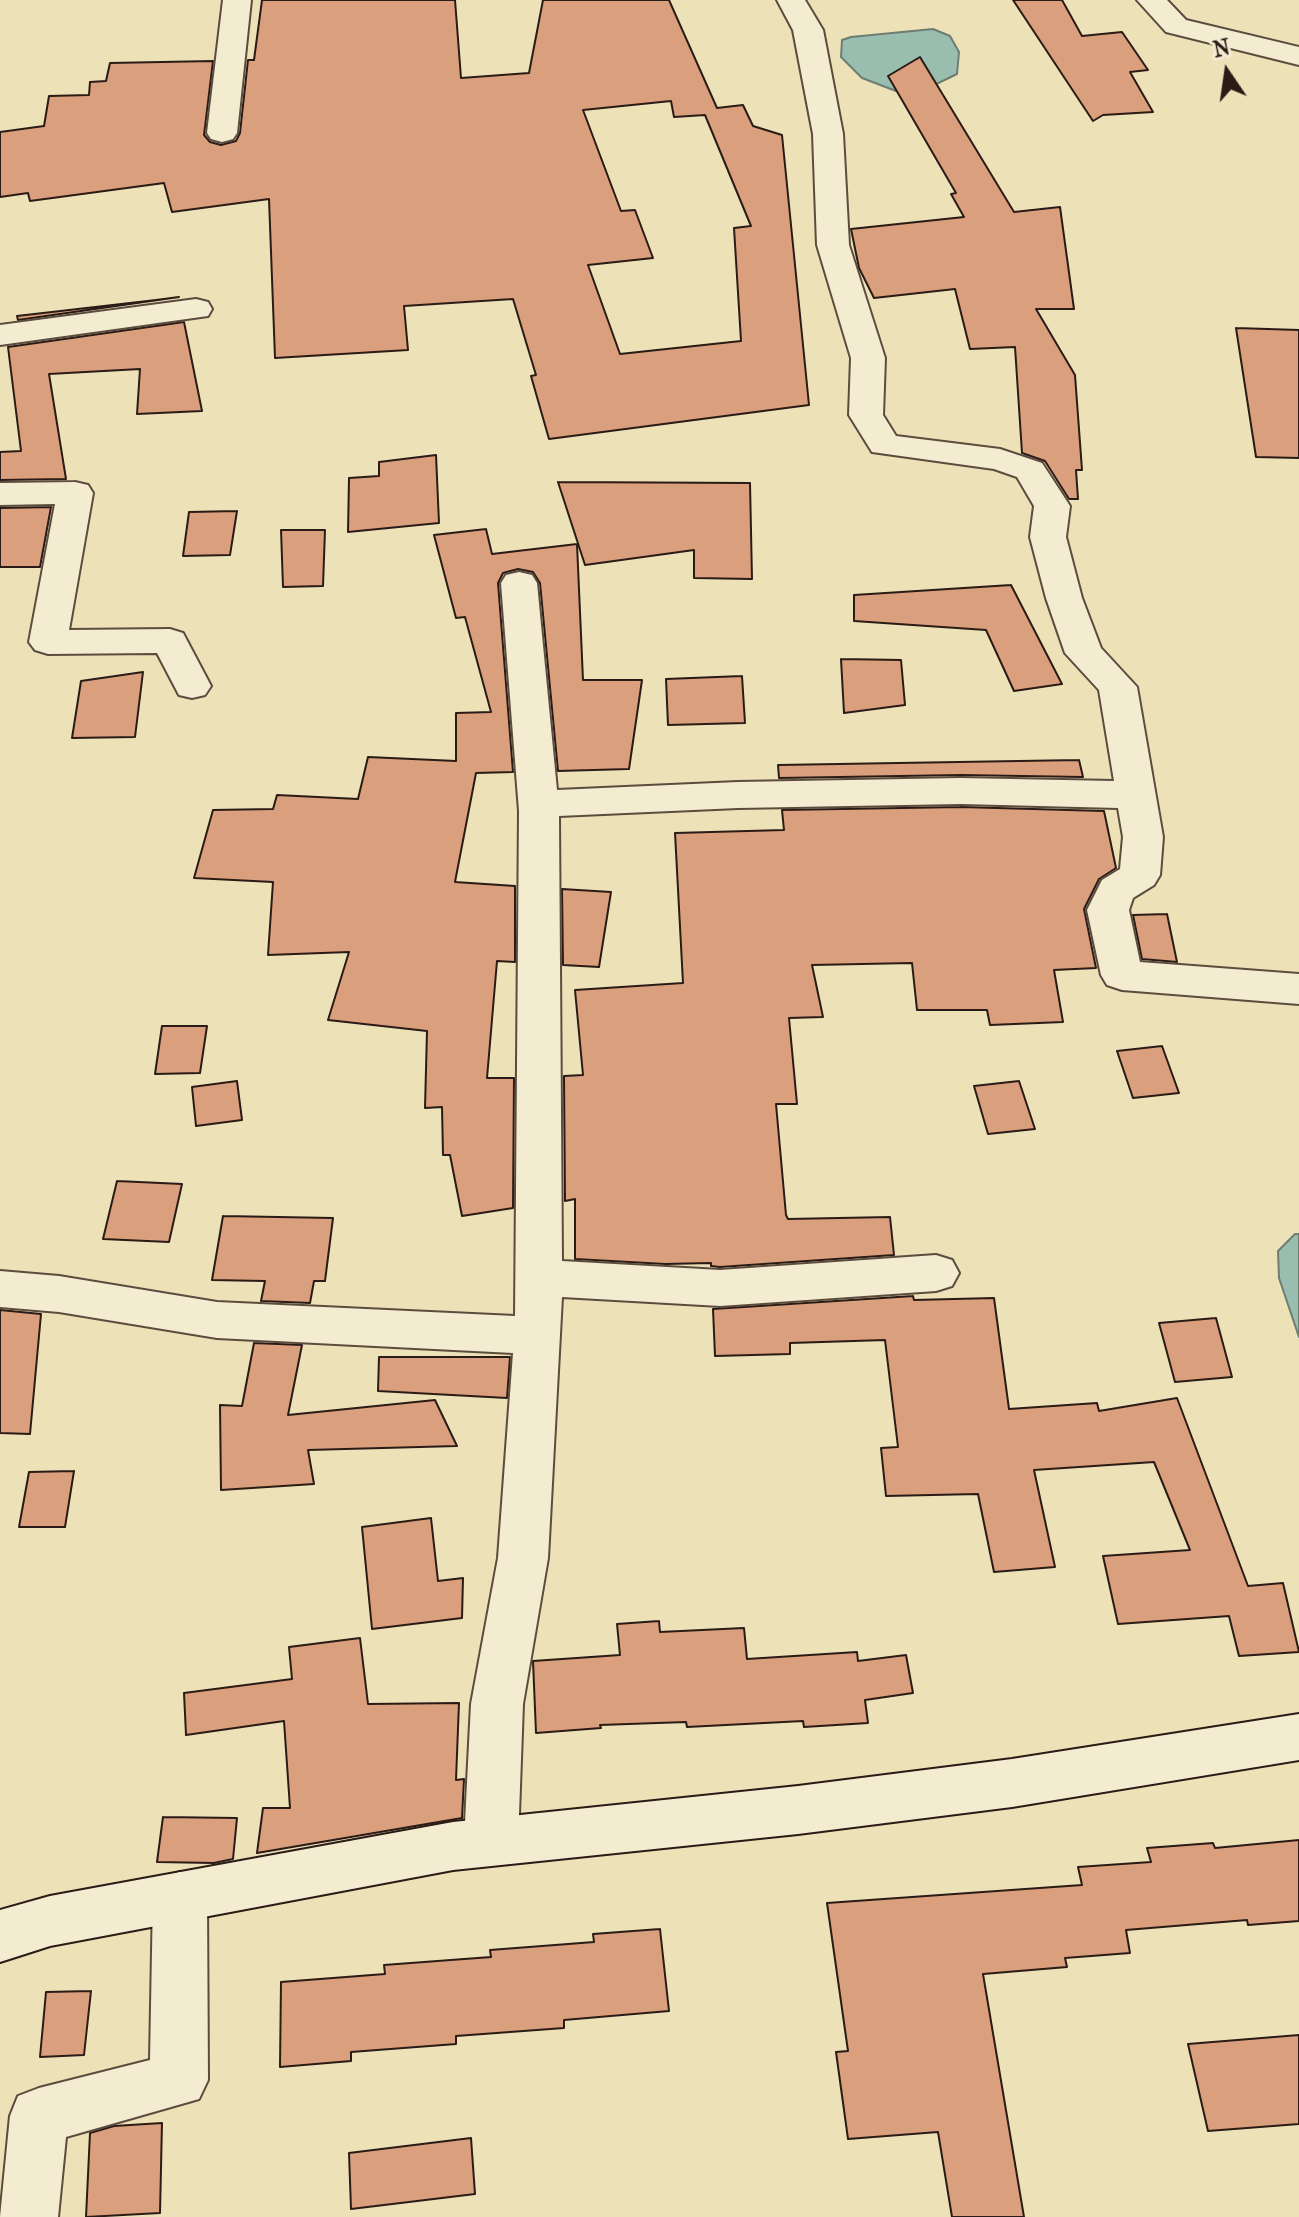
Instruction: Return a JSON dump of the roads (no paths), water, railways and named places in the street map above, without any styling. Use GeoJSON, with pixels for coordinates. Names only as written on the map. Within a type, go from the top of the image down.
{"type":"FeatureCollection","features":[{"type":"Feature","properties":{"kind":"street"},"geometry":{"type":"LineString","coordinates":[[222,133],[237,0]]}},
{"type":"Feature","properties":{"kind":"street"},"geometry":{"type":"LineString","coordinates":[[791,0],[808,30],[828,134],[833,245],[868,358],[866,415],[884,445],[1000,459],[1030,470],[1052,506],[1048,537],[1064,598],[1084,653],[1118,687],[1143,837],[1140,875],[1116,890],[1108,910],[1122,975],[1299,989]]}},
{"type":"Feature","properties":{"kind":"street"},"geometry":{"type":"LineString","coordinates":[[1151,0],[1176,26],[1299,56]]}},
{"type":"Feature","properties":{"kind":"street"},"geometry":{"type":"LineString","coordinates":[[0,335],[196,309]]}},
{"type":"Feature","properties":{"kind":"street"},"geometry":{"type":"LineString","coordinates":[[0,494],[75,493],[48,642],[170,641],[192,686]]}},
{"type":"Feature","properties":{"kind":"street"},"geometry":{"type":"LineString","coordinates":[[491,1842],[497,1704],[523,1558],[537,1336],[538,804],[519,583]]}},
{"type":"Feature","properties":{"kind":"street"},"geometry":{"type":"LineString","coordinates":[[538,804],[738,795],[961,791],[1136,795]]}},
{"type":"Feature","properties":{"kind":"street"},"geometry":{"type":"LineString","coordinates":[[538,1278],[720,1288],[936,1273]]}},
{"type":"Feature","properties":{"kind":"street"},"geometry":{"type":"LineString","coordinates":[[0,1289],[59,1294],[217,1320],[537,1336]]}},
{"type":"Feature","properties":{"kind":"street"},"geometry":{"type":"LineString","coordinates":[[0,1936],[50,1921],[453,1846],[798,1810],[981,1787],[1299,1737]]}},
{"type":"Feature","properties":{"kind":"street"},"geometry":{"type":"LineString","coordinates":[[28,2217],[39,2116],[179,2080],[180,1897]]}}]}
